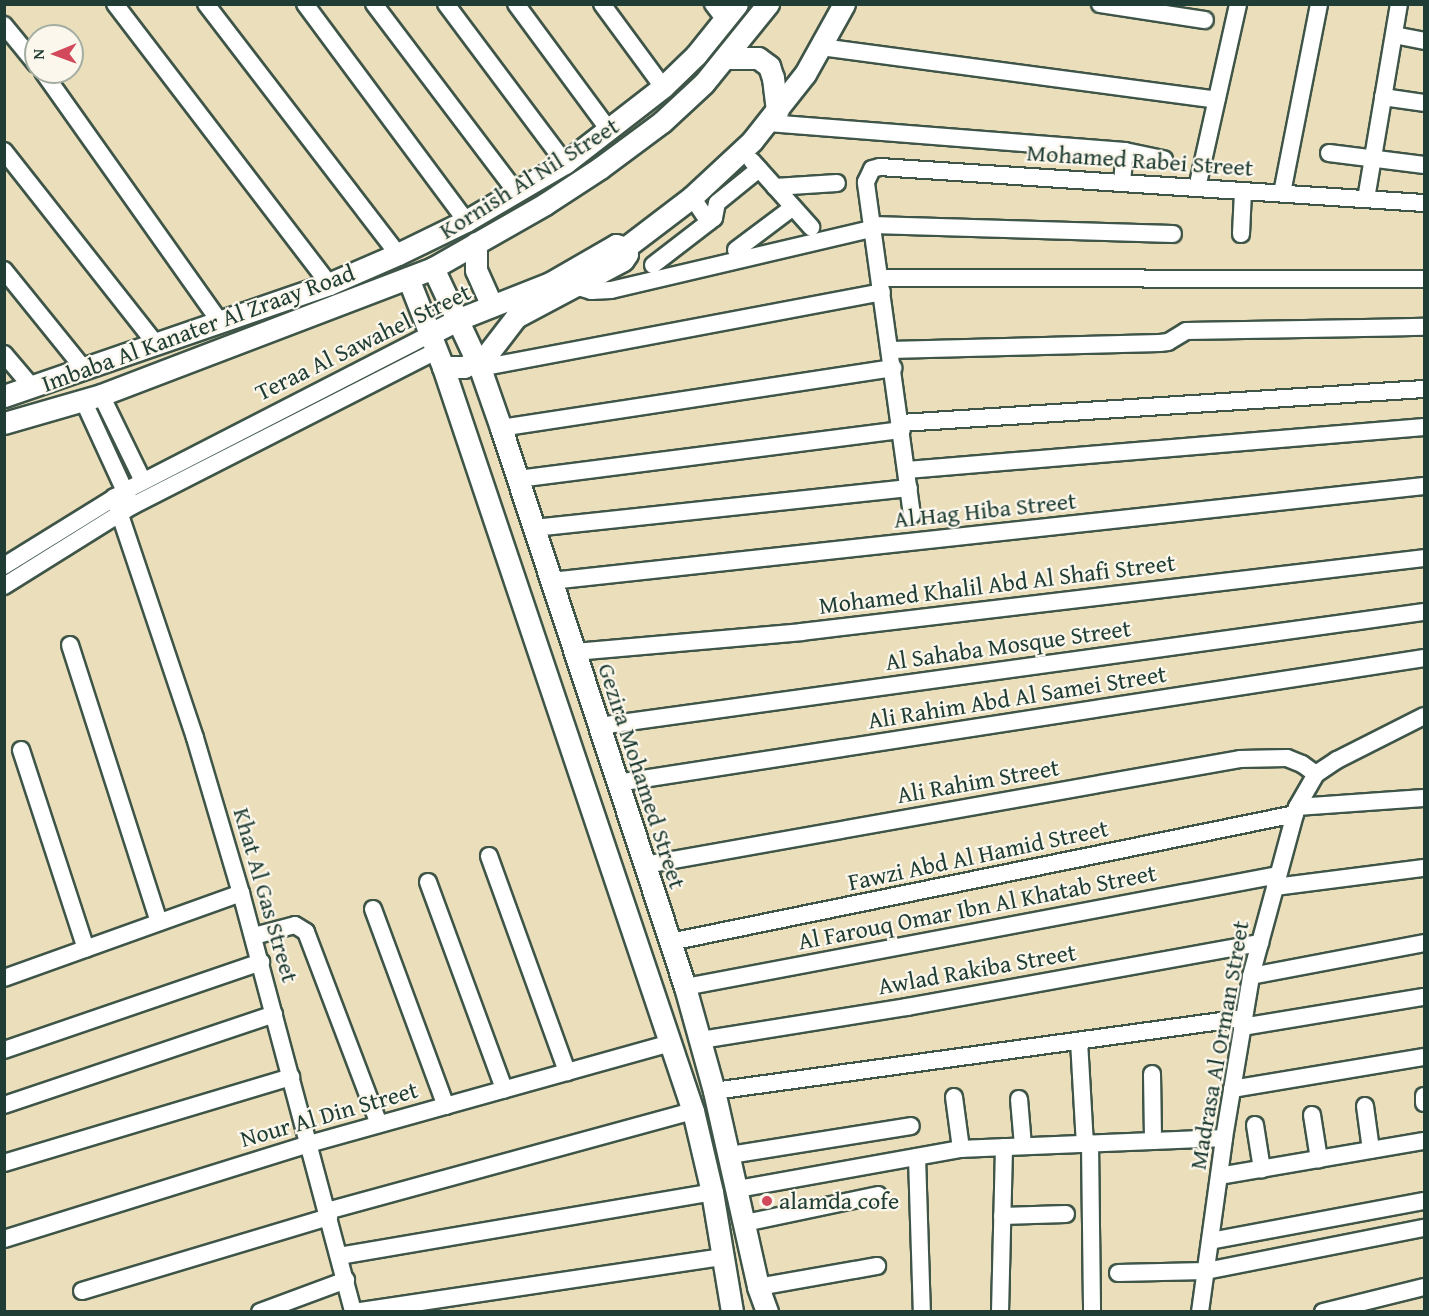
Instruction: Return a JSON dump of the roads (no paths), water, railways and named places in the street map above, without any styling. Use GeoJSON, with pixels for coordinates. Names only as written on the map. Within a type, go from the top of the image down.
{"type":"FeatureCollection","features":[{"type":"Feature","properties":{"kind":"main road","name":"Kornish Al Nil Street"},"geometry":{"type":"LineString","coordinates":[[408,278],[476,243],[600,168],[669,115],[705,83],[768,4]]}},
{"type":"Feature","properties":{"kind":"main road","name":"Teraa Al Sawahel Street"},"geometry":{"type":"LineString","coordinates":[[625,248],[692,197],[743,151],[773,118],[821,47],[844,4]]}},
{"type":"Feature","properties":{"kind":"main road","name":"Kornish Al Nil Street"},"geometry":{"type":"LineString","coordinates":[[398,254],[466,221],[565,163],[663,87],[725,10]]}},
{"type":"Feature","properties":{"kind":"main road"},"geometry":{"type":"LineString","coordinates":[[726,58],[758,58],[768,66],[774,78],[773,118]]}},
{"type":"Feature","properties":{"kind":"main road"},"geometry":{"type":"LineString","coordinates":[[476,243],[476,270],[492,306]]}},
{"type":"Feature","properties":{"kind":"main road","name":"Teraa Al Sawahel Street"},"geometry":{"type":"LineString","coordinates":[[616,245],[625,248],[627,254],[623,260],[516,317],[494,349],[479,365],[464,367],[436,351],[459,319],[564,276],[616,245]]}},
{"type":"Feature","properties":{"kind":"main road","name":"Imbaba Al Kanater Al Zraay Road"},"geometry":{"type":"LineString","coordinates":[[4,396],[329,284],[398,254]]}},
{"type":"Feature","properties":{"kind":"main road","name":"Gezira Mohamed Street"},"geometry":{"type":"LineString","coordinates":[[433,267],[479,365],[685,987],[714,1091],[738,1189],[758,1287],[766,1311]]}},
{"type":"Feature","properties":{"kind":"main road","name":"Imbaba Al Kanater Al Zraay Road"},"geometry":{"type":"LineString","coordinates":[[4,423],[92,398],[408,278]]}},
{"type":"Feature","properties":{"kind":"main road"},"geometry":{"type":"LineString","coordinates":[[408,278],[436,351],[693,1111],[712,1192],[732,1311]]}},
{"type":"Feature","properties":{"kind":"main road"},"geometry":{"type":"LineString","coordinates":[[193,332],[201,355]]}},
{"type":"Feature","properties":{"kind":"main road"},"geometry":{"type":"LineString","coordinates":[[575,758],[605,747]]}},
{"type":"Feature","properties":{"kind":"street"},"geometry":{"type":"LineString","coordinates":[[115,4],[329,284]]}},
{"type":"Feature","properties":{"kind":"street"},"geometry":{"type":"LineString","coordinates":[[206,4],[398,254]]}},
{"type":"Feature","properties":{"kind":"street"},"geometry":{"type":"LineString","coordinates":[[305,4],[466,221]]}},
{"type":"Feature","properties":{"kind":"street"},"geometry":{"type":"LineString","coordinates":[[374,4],[517,193]]}},
{"type":"Feature","properties":{"kind":"street"},"geometry":{"type":"LineString","coordinates":[[446,4],[565,163]]}},
{"type":"Feature","properties":{"kind":"street"},"geometry":{"type":"LineString","coordinates":[[516,4],[609,130]]}},
{"type":"Feature","properties":{"kind":"street"},"geometry":{"type":"LineString","coordinates":[[602,4],[663,87]]}},
{"type":"Feature","properties":{"kind":"street"},"geometry":{"type":"LineString","coordinates":[[1100,4],[1205,20]]}},
{"type":"Feature","properties":{"kind":"street"},"geometry":{"type":"LineString","coordinates":[[1197,188],[1238,4]]}},
{"type":"Feature","properties":{"kind":"street"},"geometry":{"type":"LineString","coordinates":[[1282,193],[1319,4]]}},
{"type":"Feature","properties":{"kind":"street"},"geometry":{"type":"LineString","coordinates":[[1366,199],[1399,4]]}},
{"type":"Feature","properties":{"kind":"street"},"geometry":{"type":"LineString","coordinates":[[4,25],[24,49]]}},
{"type":"Feature","properties":{"kind":"street"},"geometry":{"type":"LineString","coordinates":[[1394,35],[1425,41]]}},
{"type":"Feature","properties":{"kind":"street"},"geometry":{"type":"LineString","coordinates":[[821,47],[1216,100]]}},
{"type":"Feature","properties":{"kind":"street"},"geometry":{"type":"LineString","coordinates":[[51,84],[220,322]]}},
{"type":"Feature","properties":{"kind":"street"},"geometry":{"type":"LineString","coordinates":[[1383,97],[1425,103]]}},
{"type":"Feature","properties":{"kind":"street","name":"Mohamed Rabei Street"},"geometry":{"type":"LineString","coordinates":[[773,118],[1125,151],[1164,159]]}},
{"type":"Feature","properties":{"kind":"street"},"geometry":{"type":"LineString","coordinates":[[4,151],[156,344]]}},
{"type":"Feature","properties":{"kind":"street"},"geometry":{"type":"LineString","coordinates":[[743,151],[811,227]]}},
{"type":"Feature","properties":{"kind":"street"},"geometry":{"type":"LineString","coordinates":[[1122,183],[1125,151]]}},
{"type":"Feature","properties":{"kind":"street"},"geometry":{"type":"LineString","coordinates":[[1329,153],[1372,161],[1425,165]]}},
{"type":"Feature","properties":{"kind":"street","name":"Mohamed Rabei Street"},"geometry":{"type":"LineString","coordinates":[[872,227],[867,187],[868,173],[880,167],[1425,203]]}},
{"type":"Feature","properties":{"kind":"street"},"geometry":{"type":"LineString","coordinates":[[653,265],[709,222],[716,215],[717,203],[759,169]]}},
{"type":"Feature","properties":{"kind":"street"},"geometry":{"type":"LineString","coordinates":[[775,187],[837,183]]}},
{"type":"Feature","properties":{"kind":"street"},"geometry":{"type":"LineString","coordinates":[[1241,234],[1243,191]]}},
{"type":"Feature","properties":{"kind":"street"},"geometry":{"type":"LineString","coordinates":[[692,197],[709,222]]}},
{"type":"Feature","properties":{"kind":"street"},"geometry":{"type":"LineString","coordinates":[[736,250],[793,207]]}},
{"type":"Feature","properties":{"kind":"street"},"geometry":{"type":"LineString","coordinates":[[575,286],[591,291],[611,290],[872,227],[1173,234]]}},
{"type":"Feature","properties":{"kind":"street"},"geometry":{"type":"LineString","coordinates":[[872,227],[912,515]]}},
{"type":"Feature","properties":{"kind":"street"},"geometry":{"type":"LineString","coordinates":[[4,270],[84,369]]}},
{"type":"Feature","properties":{"kind":"street"},"geometry":{"type":"LineString","coordinates":[[479,365],[881,285],[1425,279]]}},
{"type":"Feature","properties":{"kind":"street"},"geometry":{"type":"LineString","coordinates":[[890,350],[1160,343],[1168,342],[1186,331],[1425,327]]}},
{"type":"Feature","properties":{"kind":"street","name":"Teraa Al Sawahel Street"},"geometry":{"type":"LineString","coordinates":[[123,502],[143,482],[436,351]]}},
{"type":"Feature","properties":{"kind":"street","name":"Teraa Al Sawahel Street"},"geometry":{"type":"LineString","coordinates":[[123,502],[436,351]]}},
{"type":"Feature","properties":{"kind":"street"},"geometry":{"type":"LineString","coordinates":[[4,354],[32,387]]}},
{"type":"Feature","properties":{"kind":"street"},"geometry":{"type":"LineString","coordinates":[[501,428],[893,368]]}},
{"type":"Feature","properties":{"kind":"street"},"geometry":{"type":"LineString","coordinates":[[518,479],[901,426],[1425,389]]}},
{"type":"Feature","properties":{"kind":"street"},"geometry":{"type":"LineString","coordinates":[[92,398],[143,482]]}},
{"type":"Feature","properties":{"kind":"street","name":"Khat Al Gas Street"},"geometry":{"type":"LineString","coordinates":[[92,398],[242,893],[353,1311]]}},
{"type":"Feature","properties":{"kind":"street"},"geometry":{"type":"LineString","coordinates":[[907,470],[1425,427]]}},
{"type":"Feature","properties":{"kind":"street","name":"Al Hag Hiba Street"},"geometry":{"type":"LineString","coordinates":[[551,581],[1425,486]]}},
{"type":"Feature","properties":{"kind":"street"},"geometry":{"type":"LineString","coordinates":[[534,528],[909,488]]}},
{"type":"Feature","properties":{"kind":"street"},"geometry":{"type":"LineString","coordinates":[[6,562],[123,502]]}},
{"type":"Feature","properties":{"kind":"street"},"geometry":{"type":"LineString","coordinates":[[4,586],[123,502]]}},
{"type":"Feature","properties":{"kind":"street","name":"Mohamed Khalil Abd Al Shafi Street"},"geometry":{"type":"LineString","coordinates":[[574,652],[801,632],[1425,558]]}},
{"type":"Feature","properties":{"kind":"street","name":"Al Sahaba Mosque Street"},"geometry":{"type":"LineString","coordinates":[[598,726],[1425,612]]}},
{"type":"Feature","properties":{"kind":"street"},"geometry":{"type":"LineString","coordinates":[[70,645],[159,922]]}},
{"type":"Feature","properties":{"kind":"street","name":"Ali Rahim Abd Al Samei Street"},"geometry":{"type":"LineString","coordinates":[[617,783],[1425,658]]}},
{"type":"Feature","properties":{"kind":"street","name":"Madrasa Al Orman Street"},"geometry":{"type":"LineString","coordinates":[[1200,1311],[1224,1138],[1251,976],[1296,810],[1316,774],[1337,760],[1425,716]]}},
{"type":"Feature","properties":{"kind":"street"},"geometry":{"type":"LineString","coordinates":[[21,750],[86,949]]}},
{"type":"Feature","properties":{"kind":"street","name":"Ali Rahim Street"},"geometry":{"type":"LineString","coordinates":[[645,865],[1240,759],[1287,758],[1302,764],[1316,774]]}},
{"type":"Feature","properties":{"kind":"street","name":"Fawzi Abd Al Hamid Street"},"geometry":{"type":"LineString","coordinates":[[670,942],[1296,810],[1425,798]]}},
{"type":"Feature","properties":{"kind":"street"},"geometry":{"type":"LineString","coordinates":[[489,856],[567,1072]]}},
{"type":"Feature","properties":{"kind":"street","name":"Al Farouq Omar Ibn Al Khatab Street"},"geometry":{"type":"LineString","coordinates":[[685,987],[1277,881],[1425,868]]}},
{"type":"Feature","properties":{"kind":"street"},"geometry":{"type":"LineString","coordinates":[[428,882],[504,1089]]}},
{"type":"Feature","properties":{"kind":"street"},"geometry":{"type":"LineString","coordinates":[[4,978],[242,893]]}},
{"type":"Feature","properties":{"kind":"street"},"geometry":{"type":"LineString","coordinates":[[373,909],[446,1106]]}},
{"type":"Feature","properties":{"kind":"street"},"geometry":{"type":"LineString","coordinates":[[254,936],[296,925],[306,932],[379,1124]]}},
{"type":"Feature","properties":{"kind":"street","name":"Awlad Rakiba Street"},"geometry":{"type":"LineString","coordinates":[[701,1040],[908,1007],[1260,943]]}},
{"type":"Feature","properties":{"kind":"street"},"geometry":{"type":"LineString","coordinates":[[1251,976],[1425,943]]}},
{"type":"Feature","properties":{"kind":"street"},"geometry":{"type":"LineString","coordinates":[[4,1050],[261,962]]}},
{"type":"Feature","properties":{"kind":"street"},"geometry":{"type":"LineString","coordinates":[[714,1091],[1079,1041],[1243,1023],[1425,997]]}},
{"type":"Feature","properties":{"kind":"street"},"geometry":{"type":"LineString","coordinates":[[4,1105],[273,1014]]}},
{"type":"Feature","properties":{"kind":"street"},"geometry":{"type":"LineString","coordinates":[[1079,1041],[1088,1144],[1092,1311]]}},
{"type":"Feature","properties":{"kind":"street","name":"Nour Al Din Street"},"geometry":{"type":"LineString","coordinates":[[4,1239],[309,1144],[670,1043]]}},
{"type":"Feature","properties":{"kind":"street"},"geometry":{"type":"LineString","coordinates":[[1232,1089],[1425,1057]]}},
{"type":"Feature","properties":{"kind":"street"},"geometry":{"type":"LineString","coordinates":[[1152,1074],[1153,1141]]}},
{"type":"Feature","properties":{"kind":"street"},"geometry":{"type":"LineString","coordinates":[[4,1163],[291,1077]]}},
{"type":"Feature","properties":{"kind":"street"},"geometry":{"type":"LineString","coordinates":[[954,1097],[961,1149]]}},
{"type":"Feature","properties":{"kind":"street"},"geometry":{"type":"LineString","coordinates":[[1019,1099],[1023,1146]]}},
{"type":"Feature","properties":{"kind":"street"},"geometry":{"type":"LineString","coordinates":[[1365,1106],[1371,1150]]}},
{"type":"Feature","properties":{"kind":"street"},"geometry":{"type":"LineString","coordinates":[[82,1291],[328,1214],[693,1111]]}},
{"type":"Feature","properties":{"kind":"street"},"geometry":{"type":"LineString","coordinates":[[1312,1115],[1319,1159]]}},
{"type":"Feature","properties":{"kind":"street"},"geometry":{"type":"LineString","coordinates":[[1256,1125],[1262,1169]]}},
{"type":"Feature","properties":{"kind":"street"},"geometry":{"type":"LineString","coordinates":[[730,1155],[911,1126]]}},
{"type":"Feature","properties":{"kind":"street"},"geometry":{"type":"LineString","coordinates":[[738,1189],[961,1149],[1224,1138]]}},
{"type":"Feature","properties":{"kind":"street"},"geometry":{"type":"LineString","coordinates":[[1219,1176],[1425,1142]]}},
{"type":"Feature","properties":{"kind":"street"},"geometry":{"type":"LineString","coordinates":[[1000,1311],[1004,1147]]}},
{"type":"Feature","properties":{"kind":"street"},"geometry":{"type":"LineString","coordinates":[[917,1157],[922,1311]]}},
{"type":"Feature","properties":{"kind":"street"},"geometry":{"type":"LineString","coordinates":[[339,1256],[712,1192]]}},
{"type":"Feature","properties":{"kind":"street"},"geometry":{"type":"LineString","coordinates":[[744,1223],[878,1195]]}},
{"type":"Feature","properties":{"kind":"street"},"geometry":{"type":"LineString","coordinates":[[1210,1241],[1425,1201]]}},
{"type":"Feature","properties":{"kind":"street"},"geometry":{"type":"LineString","coordinates":[[1002,1216],[1066,1214]]}},
{"type":"Feature","properties":{"kind":"street"},"geometry":{"type":"LineString","coordinates":[[1118,1272],[1206,1271],[1425,1228]]}},
{"type":"Feature","properties":{"kind":"street"},"geometry":{"type":"LineString","coordinates":[[353,1311],[723,1257]]}},
{"type":"Feature","properties":{"kind":"street"},"geometry":{"type":"LineString","coordinates":[[758,1287],[877,1266]]}},
{"type":"Feature","properties":{"kind":"street"},"geometry":{"type":"LineString","coordinates":[[260,1311],[346,1280]]}},
{"type":"Feature","properties":{"kind":"street"},"geometry":{"type":"LineString","coordinates":[[1323,1311],[1425,1287]]}},
{"type":"Feature","properties":{"kind":"place","name":"alamda cofe"},"geometry":{"type":"Point","coordinates":[767,1201]}}]}
